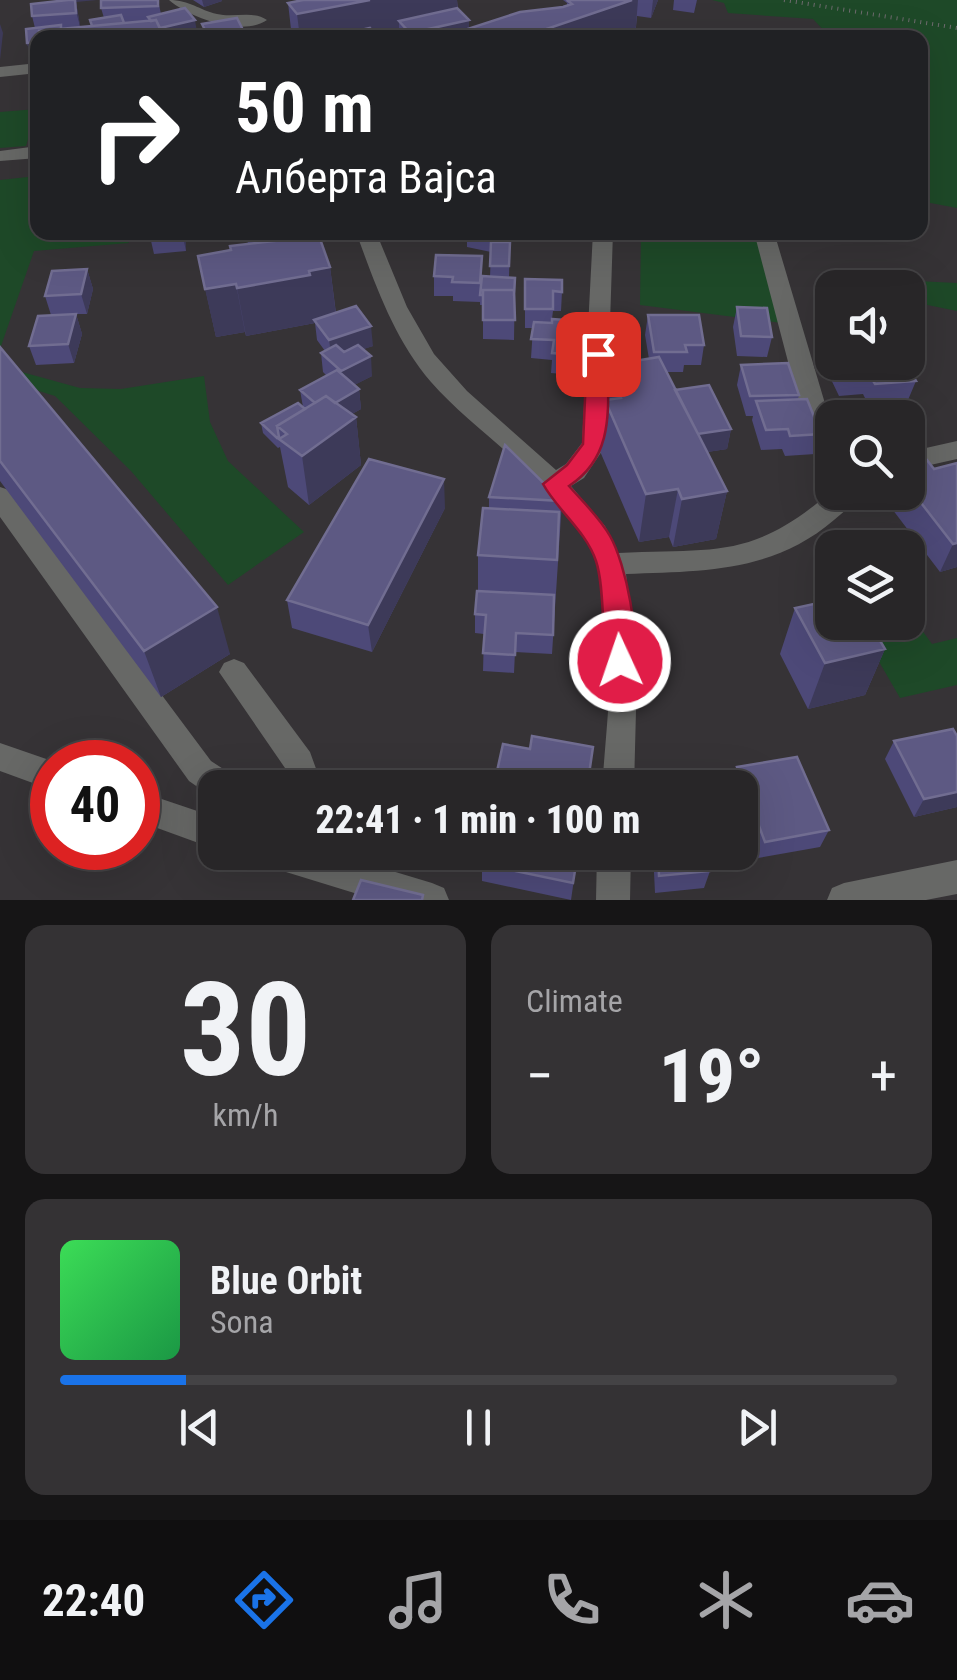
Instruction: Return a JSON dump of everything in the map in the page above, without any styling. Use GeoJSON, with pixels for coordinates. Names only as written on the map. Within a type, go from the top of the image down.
{"type":"FeatureCollection","features":[{"type":"Feature","properties":{"kind":"street"},"geometry":{"type":"LineString","coordinates":[[177,0],[214,19],[260,29],[256,0]]}},
{"type":"Feature","properties":{"kind":"street"},"geometry":{"type":"LineString","coordinates":[[0,72],[30,69]]}},
{"type":"Feature","properties":{"kind":"street"},"geometry":{"type":"LineString","coordinates":[[2,156],[30,153]]}},
{"type":"Feature","properties":{"kind":"street"},"geometry":{"type":"LineString","coordinates":[[370,240],[429,364],[493,431],[554,484],[600,540],[610,564],[619,618],[618,770]]}},
{"type":"Feature","properties":{"kind":"street"},"geometry":{"type":"LineString","coordinates":[[554,484],[587,459],[594,445],[603,240]]}},
{"type":"Feature","properties":{"kind":"street"},"geometry":{"type":"LineString","coordinates":[[596,412],[610,405],[615,393],[611,325],[615,240]]}},
{"type":"Feature","properties":{"kind":"street"},"geometry":{"type":"LineString","coordinates":[[766,240],[815,414]]}},
{"type":"Feature","properties":{"kind":"street"},"geometry":{"type":"LineString","coordinates":[[925,457],[957,450]]}},
{"type":"Feature","properties":{"kind":"street"},"geometry":{"type":"LineString","coordinates":[[0,496],[200,770]]}},
{"type":"Feature","properties":{"kind":"street"},"geometry":{"type":"LineString","coordinates":[[610,564],[754,554],[793,536],[826,510]]}},
{"type":"Feature","properties":{"kind":"street"},"geometry":{"type":"LineString","coordinates":[[234,672],[301,770]]}},
{"type":"Feature","properties":{"kind":"street"},"geometry":{"type":"LineString","coordinates":[[0,757],[30,768]]}},
{"type":"Feature","properties":{"kind":"street"},"geometry":{"type":"LineString","coordinates":[[160,813],[198,826]]}},
{"type":"Feature","properties":{"kind":"street"},"geometry":{"type":"LineString","coordinates":[[334,870],[432,900]]}},
{"type":"Feature","properties":{"kind":"street"},"geometry":{"type":"LineString","coordinates":[[613,900],[614,870]]}},
{"type":"Feature","properties":{"kind":"street"},"geometry":{"type":"LineString","coordinates":[[844,900],[957,878]]}},
{"type":"Feature","properties":{"kind":"path"},"geometry":{"type":"LineString","coordinates":[[784,0],[957,28]]}},
{"type":"Feature","properties":{"kind":"green space"},"geometry":{"type":"Polygon","coordinates":[[[712,0],[957,0],[957,208],[928,203],[928,30],[823,30],[813,19],[728,13],[724,3],[712,0]]]}},
{"type":"Feature","properties":{"kind":"green space"},"geometry":{"type":"Polygon","coordinates":[[[30,110],[26,146],[0,148],[0,112],[30,110]]]}},
{"type":"Feature","properties":{"kind":"green space"},"geometry":{"type":"Polygon","coordinates":[[[30,177],[30,240],[129,243],[34,251],[0,349],[0,180],[30,177]]]}},
{"type":"Feature","properties":{"kind":"green space"},"geometry":{"type":"Polygon","coordinates":[[[641,240],[756,240],[768,248],[790,324],[640,305],[641,240]]]}},
{"type":"Feature","properties":{"kind":"green space"},"geometry":{"type":"Polygon","coordinates":[[[925,281],[957,283],[957,311],[925,304],[925,281]]]}},
{"type":"Feature","properties":{"kind":"green space"},"geometry":{"type":"Polygon","coordinates":[[[0,366],[80,388],[121,389],[204,376],[210,422],[228,461],[304,532],[228,585],[131,471],[55,396],[23,386],[0,366]]]}},
{"type":"Feature","properties":{"kind":"green space"},"geometry":{"type":"Polygon","coordinates":[[[925,634],[932,644],[957,638],[957,685],[900,698],[867,640],[925,640],[925,634]]]}},
{"type":"Feature","properties":{"kind":"building"},"geometry":{"type":"Polygon","coordinates":[[[75,0],[76,13],[32,16],[31,4],[75,0]]]}},
{"type":"Feature","properties":{"kind":"building"},"geometry":{"type":"Polygon","coordinates":[[[101,0],[158,0],[158,6],[101,8],[101,0]]]}},
{"type":"Feature","properties":{"kind":"building"},"geometry":{"type":"Polygon","coordinates":[[[370,0],[297,14],[288,3],[370,0]]]}},
{"type":"Feature","properties":{"kind":"building"},"geometry":{"type":"Polygon","coordinates":[[[632,0],[544,30],[465,30],[520,12],[572,4],[568,1],[632,0]]]}},
{"type":"Feature","properties":{"kind":"building"},"geometry":{"type":"Polygon","coordinates":[[[185,8],[195,20],[160,28],[156,20],[148,17],[185,8]]]}},
{"type":"Feature","properties":{"kind":"building"},"geometry":{"type":"Polygon","coordinates":[[[457,8],[469,20],[424,30],[407,30],[399,21],[457,8]]]}},
{"type":"Feature","properties":{"kind":"building"},"geometry":{"type":"Polygon","coordinates":[[[121,15],[124,23],[92,26],[90,20],[121,15]]]}},
{"type":"Feature","properties":{"kind":"building"},"geometry":{"type":"Polygon","coordinates":[[[237,18],[243,30],[205,30],[202,24],[237,18]]]}},
{"type":"Feature","properties":{"kind":"building"},"geometry":{"type":"Polygon","coordinates":[[[156,20],[160,30],[50,30],[156,20]]]}},
{"type":"Feature","properties":{"kind":"building"},"geometry":{"type":"Polygon","coordinates":[[[61,25],[61,29],[30,30],[30,43],[26,29],[61,25]]]}},
{"type":"Feature","properties":{"kind":"building"},"geometry":{"type":"Polygon","coordinates":[[[320,240],[330,267],[309,271],[310,275],[237,288],[236,284],[205,289],[198,256],[231,250],[230,246],[320,240]]]}},
{"type":"Feature","properties":{"kind":"building"},"geometry":{"type":"Polygon","coordinates":[[[491,242],[510,242],[509,266],[490,266],[491,242]]]}},
{"type":"Feature","properties":{"kind":"building"},"geometry":{"type":"Polygon","coordinates":[[[436,255],[482,256],[480,283],[452,282],[453,277],[434,276],[436,255]]]}},
{"type":"Feature","properties":{"kind":"building"},"geometry":{"type":"Polygon","coordinates":[[[87,269],[81,294],[45,296],[52,271],[87,269]]]}},
{"type":"Feature","properties":{"kind":"building"},"geometry":{"type":"Polygon","coordinates":[[[482,276],[515,278],[514,296],[514,290],[483,290],[480,295],[482,276]]]}},
{"type":"Feature","properties":{"kind":"building"},"geometry":{"type":"Polygon","coordinates":[[[525,279],[562,280],[562,292],[553,291],[553,309],[525,309],[525,279]]]}},
{"type":"Feature","properties":{"kind":"building"},"geometry":{"type":"Polygon","coordinates":[[[483,290],[514,290],[515,320],[483,320],[483,290]]]}},
{"type":"Feature","properties":{"kind":"building"},"geometry":{"type":"Polygon","coordinates":[[[356,306],[371,326],[329,340],[314,320],[356,306]]]}},
{"type":"Feature","properties":{"kind":"building"},"geometry":{"type":"Polygon","coordinates":[[[737,307],[767,308],[772,337],[741,336],[737,307]]]}},
{"type":"Feature","properties":{"kind":"building"},"geometry":{"type":"Polygon","coordinates":[[[76,314],[68,344],[29,346],[38,316],[76,314]]]}},
{"type":"Feature","properties":{"kind":"building"},"geometry":{"type":"Polygon","coordinates":[[[648,315],[699,315],[704,345],[685,345],[687,352],[654,352],[648,315]]]}},
{"type":"Feature","properties":{"kind":"building"},"geometry":{"type":"Polygon","coordinates":[[[552,319],[592,322],[589,356],[552,353],[554,340],[531,339],[534,322],[552,323],[552,319]]]}},
{"type":"Feature","properties":{"kind":"building"},"geometry":{"type":"Polygon","coordinates":[[[336,345],[344,352],[358,345],[371,356],[341,371],[321,353],[336,345]]]}},
{"type":"Feature","properties":{"kind":"building"},"geometry":{"type":"Polygon","coordinates":[[[0,347],[217,607],[144,651],[0,461],[0,347]]]}},
{"type":"Feature","properties":{"kind":"building"},"geometry":{"type":"Polygon","coordinates":[[[659,357],[727,491],[682,499],[678,489],[646,494],[605,400],[621,398],[610,373],[627,371],[623,363],[659,357]]]}},
{"type":"Feature","properties":{"kind":"building"},"geometry":{"type":"Polygon","coordinates":[[[788,363],[799,395],[750,396],[741,365],[788,363]]]}},
{"type":"Feature","properties":{"kind":"building"},"geometry":{"type":"Polygon","coordinates":[[[337,370],[359,389],[335,403],[326,396],[315,403],[300,390],[337,370]]]}},
{"type":"Feature","properties":{"kind":"building"},"geometry":{"type":"Polygon","coordinates":[[[873,380],[916,381],[875,384],[873,380]]]}},
{"type":"Feature","properties":{"kind":"building"},"geometry":{"type":"Polygon","coordinates":[[[709,385],[731,429],[698,434],[675,390],[709,385]]]}},
{"type":"Feature","properties":{"kind":"building"},"geometry":{"type":"Polygon","coordinates":[[[326,396],[356,417],[302,456],[279,439],[287,434],[277,426],[326,396]]]}},
{"type":"Feature","properties":{"kind":"building"},"geometry":{"type":"Polygon","coordinates":[[[807,399],[815,419],[815,434],[790,436],[788,429],[766,430],[756,401],[807,399]]]}},
{"type":"Feature","properties":{"kind":"building"},"geometry":{"type":"Polygon","coordinates":[[[298,403],[305,409],[277,426],[279,437],[261,423],[298,403]]]}},
{"type":"Feature","properties":{"kind":"building"},"geometry":{"type":"Polygon","coordinates":[[[505,445],[562,501],[489,497],[505,445]]]}},
{"type":"Feature","properties":{"kind":"building"},"geometry":{"type":"Polygon","coordinates":[[[369,459],[444,479],[368,625],[287,600],[369,459]]]}},
{"type":"Feature","properties":{"kind":"building"},"geometry":{"type":"Polygon","coordinates":[[[925,461],[934,469],[957,463],[957,543],[953,544],[925,508],[925,461]]]}},
{"type":"Feature","properties":{"kind":"building"},"geometry":{"type":"Polygon","coordinates":[[[483,508],[559,512],[557,560],[478,555],[483,508]]]}},
{"type":"Feature","properties":{"kind":"building"},"geometry":{"type":"Polygon","coordinates":[[[477,591],[554,595],[553,635],[516,633],[515,655],[483,653],[486,615],[475,614],[477,591]]]}},
{"type":"Feature","properties":{"kind":"building"},"geometry":{"type":"Polygon","coordinates":[[[815,604],[815,640],[880,640],[885,649],[825,663],[795,608],[815,604]]]}},
{"type":"Feature","properties":{"kind":"building"},"geometry":{"type":"Polygon","coordinates":[[[953,729],[957,736],[957,792],[924,799],[894,741],[953,729]]]}},
{"type":"Feature","properties":{"kind":"building"},"geometry":{"type":"Polygon","coordinates":[[[532,736],[593,747],[590,770],[497,770],[503,744],[530,749],[532,736]]]}},
{"type":"Feature","properties":{"kind":"building"},"geometry":{"type":"Polygon","coordinates":[[[797,757],[829,830],[765,842],[758,823],[758,770],[737,767],[797,757]]]}},
{"type":"Feature","properties":{"kind":"building"},"geometry":{"type":"Polygon","coordinates":[[[511,870],[575,870],[573,883],[511,870]]]}},
{"type":"Feature","properties":{"kind":"building"},"geometry":{"type":"Polygon","coordinates":[[[659,870],[710,871],[659,876],[659,870]]]}},
{"type":"Feature","properties":{"kind":"building"},"geometry":{"type":"Polygon","coordinates":[[[361,880],[423,895],[422,900],[353,900],[361,880]]]}},
{"type":"Feature","properties":{"kind":"route"},"geometry":{"type":"LineString","coordinates":[[598,354],[594,445],[575,471],[554,484],[600,540],[610,564],[619,618],[620,661]]}}]}
